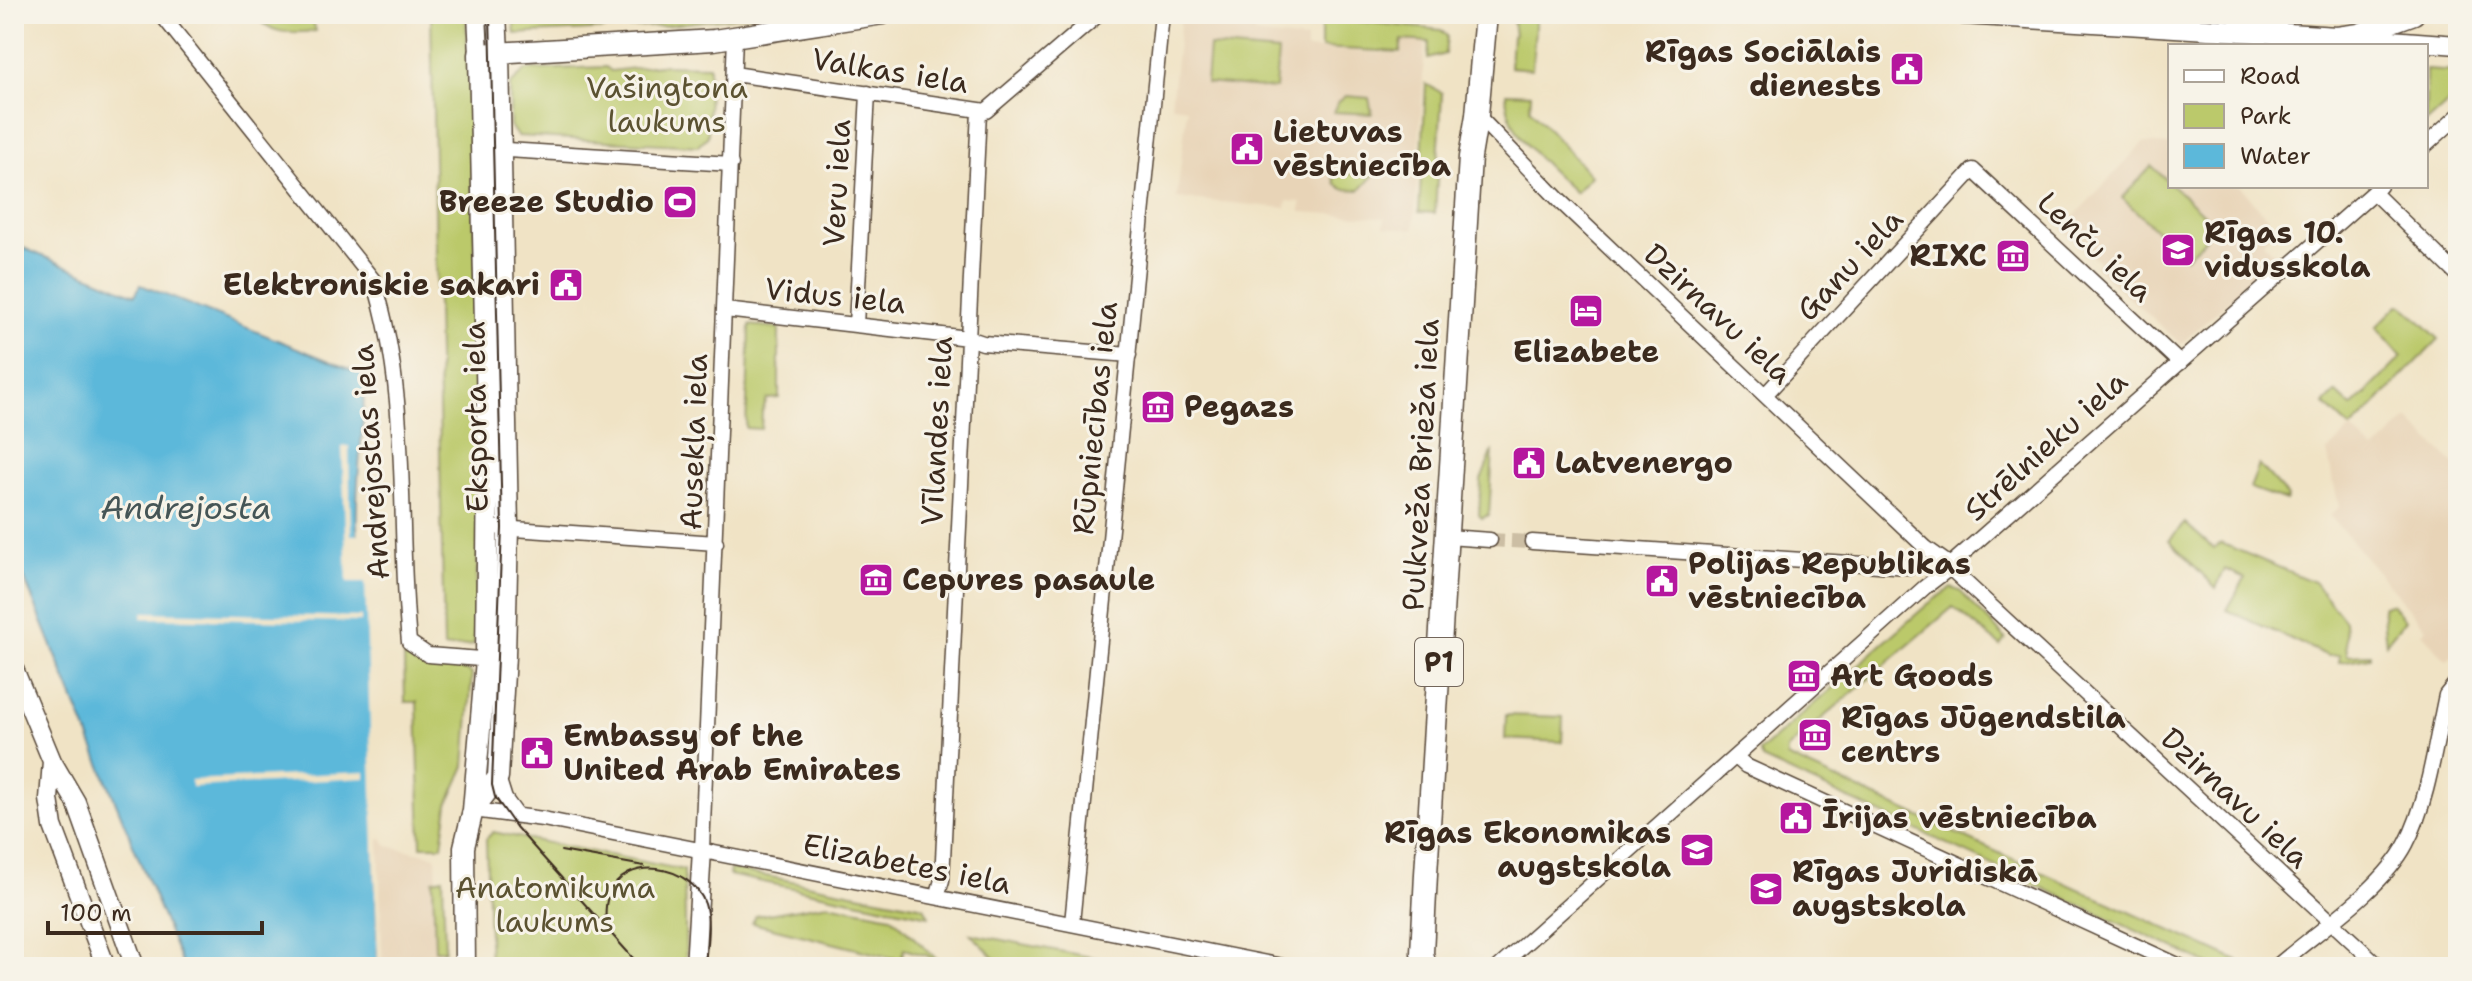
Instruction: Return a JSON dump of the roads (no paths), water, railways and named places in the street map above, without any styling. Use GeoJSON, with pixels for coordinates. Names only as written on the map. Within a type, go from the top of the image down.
{"type":"FeatureCollection","features":[{"type":"Feature","properties":{"kind":"main road"},"geometry":{"type":"LineString","coordinates":[[489,54],[735,37],[883,14]]}},
{"type":"Feature","properties":{"kind":"main road","name":"Pulkveža Brieža iela"},"geometry":{"type":"LineString","coordinates":[[1425,967],[1422,953],[1470,157],[1486,14]]}},
{"type":"Feature","properties":{"kind":"main road"},"geometry":{"type":"LineString","coordinates":[[1963,14],[2343,37],[2414,14]]}},
{"type":"Feature","properties":{"kind":"main road","name":"Eksporta iela"},"geometry":{"type":"LineString","coordinates":[[465,967],[464,847],[473,810],[495,660],[508,528],[489,54]]}},
{"type":"Feature","properties":{"kind":"main road","name":"Eksporta iela"},"geometry":{"type":"LineString","coordinates":[[473,810],[498,777],[487,528],[492,149]]}},
{"type":"Feature","properties":{"kind":"street","name":"Andrejostas iela"},"geometry":{"type":"LineString","coordinates":[[161,14],[374,281],[384,311],[399,406],[409,642],[428,655],[495,660]]}},
{"type":"Feature","properties":{"kind":"street","name":"Eksporta iela"},"geometry":{"type":"LineString","coordinates":[[477,14],[489,54]]}},
{"type":"Feature","properties":{"kind":"street","name":"Eksporta iela"},"geometry":{"type":"LineString","coordinates":[[489,54],[497,14]]}},
{"type":"Feature","properties":{"kind":"street","name":"Valkas iela"},"geometry":{"type":"LineString","coordinates":[[734,74],[979,111],[995,106],[1099,14]]}},
{"type":"Feature","properties":{"kind":"street","name":"Rūpniecības iela"},"geometry":{"type":"LineString","coordinates":[[1072,923],[1162,14]]}},
{"type":"Feature","properties":{"kind":"street","name":"Ausekļa iela"},"geometry":{"type":"LineString","coordinates":[[702,850],[735,37]]}},
{"type":"Feature","properties":{"kind":"street"},"geometry":{"type":"LineString","coordinates":[[2343,37],[2458,45]]}},
{"type":"Feature","properties":{"kind":"street","name":"Veru iela"},"geometry":{"type":"LineString","coordinates":[[856,325],[868,93]]}},
{"type":"Feature","properties":{"kind":"street","name":"Vīlandes iela"},"geometry":{"type":"LineString","coordinates":[[937,897],[942,880],[979,111]]}},
{"type":"Feature","properties":{"kind":"street","name":"Dzirnavu iela"},"geometry":{"type":"LineString","coordinates":[[1477,115],[1560,201],[1926,548],[2380,967]]}},
{"type":"Feature","properties":{"kind":"street"},"geometry":{"type":"LineString","coordinates":[[2428,143],[2458,116]]}},
{"type":"Feature","properties":{"kind":"street"},"geometry":{"type":"LineString","coordinates":[[492,149],[731,164]]}},
{"type":"Feature","properties":{"kind":"street","name":"Ganu iela"},"geometry":{"type":"LineString","coordinates":[[1765,395],[1973,170]]}},
{"type":"Feature","properties":{"kind":"street","name":"Lenču iela"},"geometry":{"type":"LineString","coordinates":[[1973,170],[2180,363]]}},
{"type":"Feature","properties":{"kind":"street"},"geometry":{"type":"LineString","coordinates":[[2376,189],[2458,275]]}},
{"type":"Feature","properties":{"kind":"street","name":"Strēlnieku iela"},"geometry":{"type":"LineString","coordinates":[[1499,967],[2376,189]]}},
{"type":"Feature","properties":{"kind":"street","name":"Vidus iela"},"geometry":{"type":"LineString","coordinates":[[725,310],[968,338],[983,343],[1129,355]]}},
{"type":"Feature","properties":{"kind":"street"},"geometry":{"type":"LineString","coordinates":[[487,528],[716,543]]}},
{"type":"Feature","properties":{"kind":"street"},"geometry":{"type":"LineString","coordinates":[[1447,537],[1490,540]]}},
{"type":"Feature","properties":{"kind":"street"},"geometry":{"type":"LineString","coordinates":[[1532,542],[1909,567],[1925,587]]}},
{"type":"Feature","properties":{"kind":"street"},"geometry":{"type":"LineString","coordinates":[[1909,567],[1926,548]]}},
{"type":"Feature","properties":{"kind":"street"},"geometry":{"type":"LineString","coordinates":[[14,669],[52,761],[76,802],[135,967]]}},
{"type":"Feature","properties":{"kind":"street"},"geometry":{"type":"LineString","coordinates":[[2276,967],[2365,894],[2407,842],[2446,695],[2458,680]]}},
{"type":"Feature","properties":{"kind":"street"},"geometry":{"type":"LineString","coordinates":[[1736,757],[1789,786],[2182,967]]}},
{"type":"Feature","properties":{"kind":"street"},"geometry":{"type":"LineString","coordinates":[[52,761],[49,799],[53,826],[106,967]]}},
{"type":"Feature","properties":{"kind":"street"},"geometry":{"type":"LineString","coordinates":[[498,777],[505,799],[516,814]]}},
{"type":"Feature","properties":{"kind":"street","name":"Elizabetes iela"},"geometry":{"type":"LineString","coordinates":[[473,810],[516,814],[1287,967]]}},
{"type":"Feature","properties":{"kind":"street"},"geometry":{"type":"LineString","coordinates":[[695,967],[702,850]]}},
{"type":"Feature","properties":{"kind":"water","name":"Andrejosta"},"geometry":{"type":"Polygon","coordinates":[[[14,244],[135,295],[141,285],[364,375],[357,510],[361,562],[369,585],[378,966],[383,967],[183,967],[14,553],[14,244]]]}},
{"type":"Feature","properties":{"kind":"tunnel"},"geometry":{"type":"LineString","coordinates":[[1490,540],[1532,542]]}},
{"type":"Feature","properties":{"kind":"tram line"},"geometry":{"type":"LineString","coordinates":[[490,14],[502,528],[492,785],[495,797],[516,827],[641,967]]}},
{"type":"Feature","properties":{"kind":"tram line"},"geometry":{"type":"LineString","coordinates":[[561,851],[644,866]]}},
{"type":"Feature","properties":{"kind":"tram line"},"geometry":{"type":"LineString","coordinates":[[606,928],[607,901],[616,883],[642,869],[673,873],[687,880],[705,904],[708,927],[705,967]]}},
{"type":"Feature","properties":{"kind":"place","name":"Rīgas Sociālais dienests"},"geometry":{"type":"Point","coordinates":[1907,69]}},
{"type":"Feature","properties":{"kind":"place","name":"Lietuvas vēstniecība"},"geometry":{"type":"Point","coordinates":[1247,149]}},
{"type":"Feature","properties":{"kind":"place","name":"Breeze Studio"},"geometry":{"type":"Point","coordinates":[680,202]}},
{"type":"Feature","properties":{"kind":"place","name":"Rīgas 10. vidusskola"},"geometry":{"type":"Point","coordinates":[2178,250]}},
{"type":"Feature","properties":{"kind":"place","name":"RIXC"},"geometry":{"type":"Point","coordinates":[2013,256]}},
{"type":"Feature","properties":{"kind":"place","name":"Elektroniskie sakari"},"geometry":{"type":"Point","coordinates":[566,285]}},
{"type":"Feature","properties":{"kind":"place","name":"Elizabete"},"geometry":{"type":"Point","coordinates":[1586,311]}},
{"type":"Feature","properties":{"kind":"place","name":"Pegazs"},"geometry":{"type":"Point","coordinates":[1158,407]}},
{"type":"Feature","properties":{"kind":"place","name":"Latvenergo"},"geometry":{"type":"Point","coordinates":[1529,463]}},
{"type":"Feature","properties":{"kind":"place","name":"Cepures pasaule"},"geometry":{"type":"Point","coordinates":[876,580]}},
{"type":"Feature","properties":{"kind":"place","name":"Polijas Republikas vēstniecība"},"geometry":{"type":"Point","coordinates":[1662,581]}},
{"type":"Feature","properties":{"kind":"place","name":"Art Goods"},"geometry":{"type":"Point","coordinates":[1804,676]}},
{"type":"Feature","properties":{"kind":"place","name":"Rīgas Jūgendstila centrs"},"geometry":{"type":"Point","coordinates":[1815,735]}},
{"type":"Feature","properties":{"kind":"place","name":"Embassy of the United Arab Emirates"},"geometry":{"type":"Point","coordinates":[537,753]}},
{"type":"Feature","properties":{"kind":"place","name":"Īrijas vēstniecība"},"geometry":{"type":"Point","coordinates":[1796,818]}},
{"type":"Feature","properties":{"kind":"place","name":"Rīgas Ekonomikas augstskola"},"geometry":{"type":"Point","coordinates":[1697,850]}},
{"type":"Feature","properties":{"kind":"place","name":"Rīgas Juridiskā augstskola"},"geometry":{"type":"Point","coordinates":[1766,889]}},
{"type":"Feature","properties":{"kind":"park label","name":"Vašingtona laukums"},"geometry":{"type":"Point","coordinates":[667,105]}},
{"type":"Feature","properties":{"kind":"park label","name":"Anatomikuma laukums"},"geometry":{"type":"Point","coordinates":[555,905]}}]}
